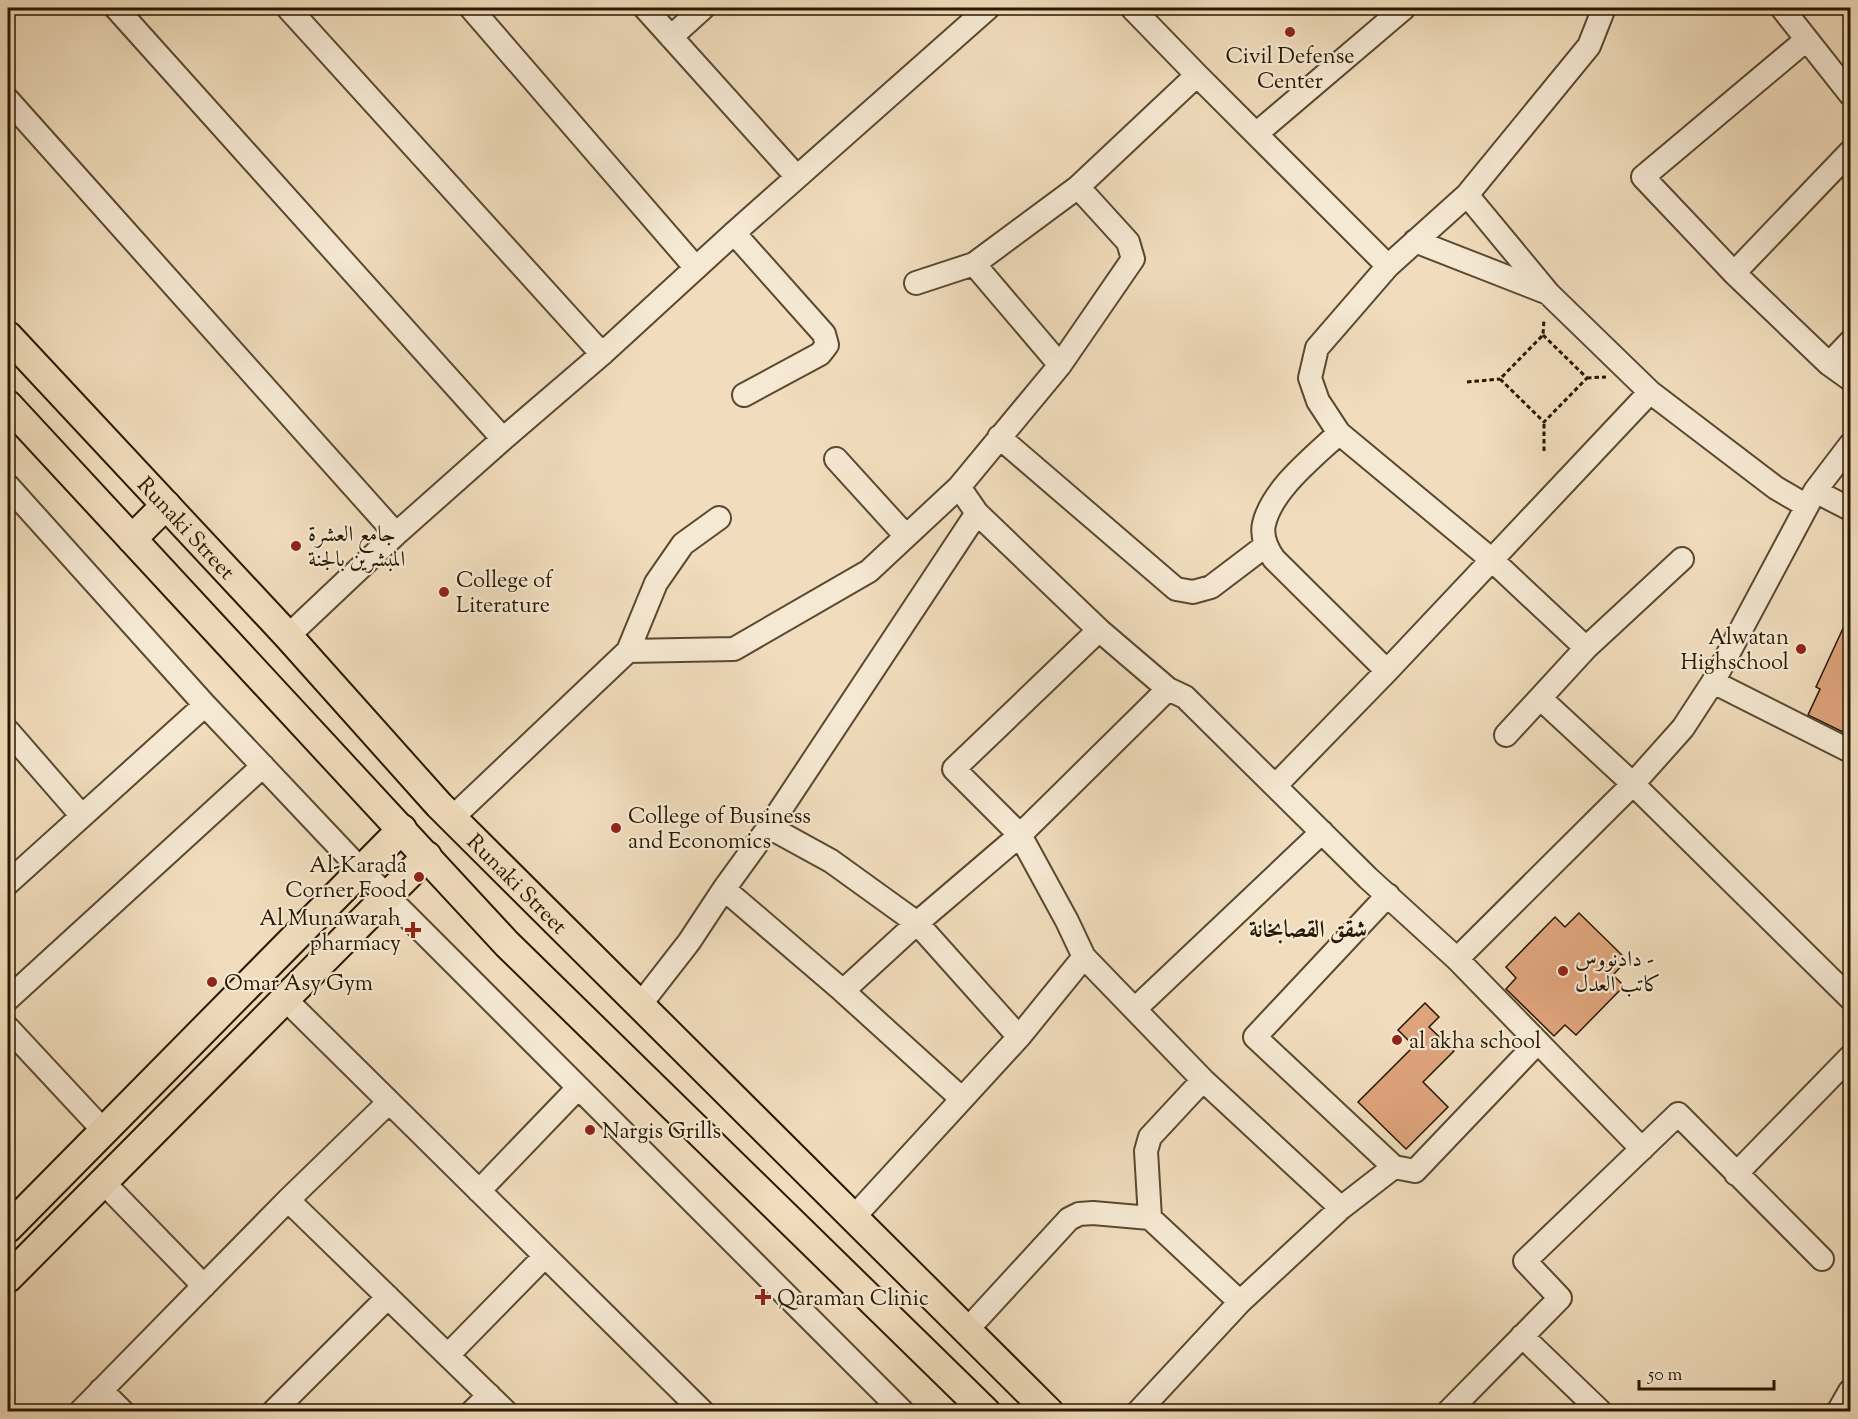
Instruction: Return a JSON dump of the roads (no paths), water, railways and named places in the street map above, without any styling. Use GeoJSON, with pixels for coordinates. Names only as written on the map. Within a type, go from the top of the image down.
{"type":"FeatureCollection","features":[{"type":"Feature","properties":{"kind":"main road","name":"Runaki Street"},"geometry":{"type":"LineString","coordinates":[[8,336],[288,636],[452,818],[1049,1412]]}},
{"type":"Feature","properties":{"kind":"main road","name":"Runaki Street"},"geometry":{"type":"LineString","coordinates":[[8,405],[516,952],[974,1407]]}},
{"type":"Feature","properties":{"kind":"main road"},"geometry":{"type":"LineString","coordinates":[[132,539],[166,505]]}},
{"type":"Feature","properties":{"kind":"main road"},"geometry":{"type":"LineString","coordinates":[[8,1228],[402,829]]}},
{"type":"Feature","properties":{"kind":"main road"},"geometry":{"type":"LineString","coordinates":[[8,1278],[427,856]]}},
{"type":"Feature","properties":{"kind":"street"},"geometry":{"type":"LineString","coordinates":[[116,8],[503,439]]}},
{"type":"Feature","properties":{"kind":"street"},"geometry":{"type":"LineString","coordinates":[[288,8],[602,354]]}},
{"type":"Feature","properties":{"kind":"street"},"geometry":{"type":"LineString","coordinates":[[471,8],[696,268]]}},
{"type":"Feature","properties":{"kind":"street"},"geometry":{"type":"LineString","coordinates":[[645,8],[797,177]]}},
{"type":"Feature","properties":{"kind":"street"},"geometry":{"type":"LineString","coordinates":[[671,37],[703,8]]}},
{"type":"Feature","properties":{"kind":"street"},"geometry":{"type":"LineString","coordinates":[[288,636],[396,534],[602,354],[734,233],[988,8]]}},
{"type":"Feature","properties":{"kind":"street"},"geometry":{"type":"LineString","coordinates":[[1132,8],[1388,266]]}},
{"type":"Feature","properties":{"kind":"street"},"geometry":{"type":"LineString","coordinates":[[1256,134],[1404,8]]}},
{"type":"Feature","properties":{"kind":"street"},"geometry":{"type":"LineString","coordinates":[[1586,648],[1492,560],[1339,433],[1318,401],[1310,378],[1317,348],[1388,266],[1467,195],[1589,46],[1604,8]]}},
{"type":"Feature","properties":{"kind":"street"},"geometry":{"type":"LineString","coordinates":[[1782,8],[1851,94]]}},
{"type":"Feature","properties":{"kind":"street"},"geometry":{"type":"LineString","coordinates":[[1806,40],[1643,177],[1734,273],[1829,364],[1851,379]]}},
{"type":"Feature","properties":{"kind":"street"},"geometry":{"type":"LineString","coordinates":[[916,282],[974,264],[1078,187],[1197,75]]}},
{"type":"Feature","properties":{"kind":"street"},"geometry":{"type":"LineString","coordinates":[[8,100],[396,534]]}},
{"type":"Feature","properties":{"kind":"street"},"geometry":{"type":"LineString","coordinates":[[1734,273],[1851,152]]}},
{"type":"Feature","properties":{"kind":"street"},"geometry":{"type":"LineString","coordinates":[[628,651],[734,650],[869,570],[959,487],[1060,365],[1133,259],[1128,242],[1078,187]]}},
{"type":"Feature","properties":{"kind":"street"},"geometry":{"type":"LineString","coordinates":[[1467,195],[1549,294],[1650,392],[1776,488],[1851,509]]}},
{"type":"Feature","properties":{"kind":"street"},"geometry":{"type":"LineString","coordinates":[[734,233],[824,334],[826,345],[820,354],[744,395]]}},
{"type":"Feature","properties":{"kind":"street"},"geometry":{"type":"LineString","coordinates":[[1415,241],[1549,294]]}},
{"type":"Feature","properties":{"kind":"street"},"geometry":{"type":"LineString","coordinates":[[974,264],[1060,365]]}},
{"type":"Feature","properties":{"kind":"street"},"geometry":{"type":"LineString","coordinates":[[1829,364],[1851,342]]}},
{"type":"Feature","properties":{"kind":"street"},"geometry":{"type":"LineString","coordinates":[[1276,785],[1387,671],[1650,392]]}},
{"type":"Feature","properties":{"kind":"street"},"geometry":{"type":"LineString","coordinates":[[1339,433],[1281,490],[1263,525],[1265,546],[1274,559],[1387,671]]}},
{"type":"Feature","properties":{"kind":"street"},"geometry":{"type":"LineString","coordinates":[[999,436],[1176,589],[1193,592],[1211,587],[1265,546]]}},
{"type":"Feature","properties":{"kind":"street"},"geometry":{"type":"LineString","coordinates":[[1456,959],[1633,784],[1683,728],[1713,682],[1811,499],[1851,445]]}},
{"type":"Feature","properties":{"kind":"street"},"geometry":{"type":"LineString","coordinates":[[836,459],[906,536]]}},
{"type":"Feature","properties":{"kind":"street"},"geometry":{"type":"LineString","coordinates":[[8,486],[205,705],[361,870],[903,1412]]}},
{"type":"Feature","properties":{"kind":"street"},"geometry":{"type":"LineString","coordinates":[[959,487],[977,513],[1099,630],[1168,688],[1185,697],[1368,879],[1456,959],[1642,1149]]}},
{"type":"Feature","properties":{"kind":"street"},"geometry":{"type":"LineString","coordinates":[[640,1005],[689,942],[769,827],[977,513]]}},
{"type":"Feature","properties":{"kind":"street"},"geometry":{"type":"LineString","coordinates":[[452,818],[628,651],[656,583],[683,544],[719,518]]}},
{"type":"Feature","properties":{"kind":"street"},"geometry":{"type":"LineString","coordinates":[[1506,735],[1586,648],[1682,560]]}},
{"type":"Feature","properties":{"kind":"street"},"geometry":{"type":"LineString","coordinates":[[1099,630],[954,769],[1020,835],[1084,957],[1203,1080],[1341,1208]]}},
{"type":"Feature","properties":{"kind":"street"},"geometry":{"type":"LineString","coordinates":[[1713,682],[1851,751]]}},
{"type":"Feature","properties":{"kind":"street"},"geometry":{"type":"LineString","coordinates":[[843,991],[917,923],[1020,835],[1168,688]]}},
{"type":"Feature","properties":{"kind":"street"},"geometry":{"type":"LineString","coordinates":[[1540,698],[1633,784],[1851,998]]}},
{"type":"Feature","properties":{"kind":"street"},"geometry":{"type":"LineString","coordinates":[[8,883],[205,705]]}},
{"type":"Feature","properties":{"kind":"street"},"geometry":{"type":"LineString","coordinates":[[8,731],[82,816]]}},
{"type":"Feature","properties":{"kind":"street"},"geometry":{"type":"LineString","coordinates":[[8,999],[263,766]]}},
{"type":"Feature","properties":{"kind":"street"},"geometry":{"type":"LineString","coordinates":[[769,827],[831,861],[917,923],[1018,1036]]}},
{"type":"Feature","properties":{"kind":"street"},"geometry":{"type":"LineString","coordinates":[[1135,1009],[1322,832]]}},
{"type":"Feature","properties":{"kind":"street"},"geometry":{"type":"LineString","coordinates":[[724,889],[843,991],[962,1099]]}},
{"type":"Feature","properties":{"kind":"street"},"geometry":{"type":"LineString","coordinates":[[1388,895],[1256,1038],[1394,1167],[1415,1171],[1538,1042]]}},
{"type":"Feature","properties":{"kind":"street"},"geometry":{"type":"LineString","coordinates":[[853,1218],[1018,1036],[1084,957]]}},
{"type":"Feature","properties":{"kind":"street"},"geometry":{"type":"LineString","coordinates":[[285,999],[703,1412]]}},
{"type":"Feature","properties":{"kind":"street"},"geometry":{"type":"LineString","coordinates":[[8,1029],[104,1131]]}},
{"type":"Feature","properties":{"kind":"street"},"geometry":{"type":"LineString","coordinates":[[1736,1174],[1851,1057]]}},
{"type":"Feature","properties":{"kind":"street"},"geometry":{"type":"LineString","coordinates":[[1150,1218],[1146,1151],[1150,1137],[1203,1080]]}},
{"type":"Feature","properties":{"kind":"street"},"geometry":{"type":"LineString","coordinates":[[479,1191],[578,1088]]}},
{"type":"Feature","properties":{"kind":"street"},"geometry":{"type":"LineString","coordinates":[[80,1412],[288,1200],[389,1102]]}},
{"type":"Feature","properties":{"kind":"street"},"geometry":{"type":"LineString","coordinates":[[1448,1412],[1560,1298],[1525,1261],[1678,1114],[1822,1259]]}},
{"type":"Feature","properties":{"kind":"street"},"geometry":{"type":"LineString","coordinates":[[1138,1412],[1240,1302],[1341,1208],[1394,1167]]}},
{"type":"Feature","properties":{"kind":"street"},"geometry":{"type":"LineString","coordinates":[[103,1182],[204,1286]]}},
{"type":"Feature","properties":{"kind":"street"},"geometry":{"type":"LineString","coordinates":[[288,1200],[506,1412]]}},
{"type":"Feature","properties":{"kind":"street"},"geometry":{"type":"LineString","coordinates":[[966,1331],[1069,1219],[1079,1214],[1092,1212],[1150,1218],[1240,1302]]}},
{"type":"Feature","properties":{"kind":"street"},"geometry":{"type":"LineString","coordinates":[[448,1355],[545,1256]]}},
{"type":"Feature","properties":{"kind":"street"},"geometry":{"type":"LineString","coordinates":[[273,1412],[388,1297]]}},
{"type":"Feature","properties":{"kind":"street"},"geometry":{"type":"LineString","coordinates":[[1522,1336],[1601,1412]]}},
{"type":"Feature","properties":{"kind":"street"},"geometry":{"type":"LineString","coordinates":[[101,1390],[123,1412]]}},
{"type":"Feature","properties":{"kind":"street"},"geometry":{"type":"LineString","coordinates":[[1838,1412],[1851,1391]]}},
{"type":"Feature","properties":{"kind":"street"},"geometry":{"type":"LineString","coordinates":[[472,1412],[489,1395]]}},
{"type":"Feature","properties":{"kind":"place","name":"Civil Defense Center"},"geometry":{"type":"Point","coordinates":[1290,32]}},
{"type":"Feature","properties":{"kind":"place","name":"جامع العشرة المبشرين بالجنة"},"geometry":{"type":"Point","coordinates":[296,546]}},
{"type":"Feature","properties":{"kind":"place","name":"College of Literature"},"geometry":{"type":"Point","coordinates":[444,592]}},
{"type":"Feature","properties":{"kind":"place","name":"Alwatan Highschool"},"geometry":{"type":"Point","coordinates":[1801,649]}},
{"type":"Feature","properties":{"kind":"place","name":"College of Business and Economics"},"geometry":{"type":"Point","coordinates":[616,828]}},
{"type":"Feature","properties":{"kind":"place","name":"Al-Karada Corner Food"},"geometry":{"type":"Point","coordinates":[419,877]}},
{"type":"Feature","properties":{"kind":"place","name":"Al Munawarah pharmacy"},"geometry":{"type":"Point","coordinates":[413,930]}},
{"type":"Feature","properties":{"kind":"place","name":"دادنووس - کاتب العدل"},"geometry":{"type":"Point","coordinates":[1563,971]}},
{"type":"Feature","properties":{"kind":"place","name":"Omar Asy Gym"},"geometry":{"type":"Point","coordinates":[212,982]}},
{"type":"Feature","properties":{"kind":"place","name":"al akha school"},"geometry":{"type":"Point","coordinates":[1397,1040]}},
{"type":"Feature","properties":{"kind":"place","name":"Nargis Grills"},"geometry":{"type":"Point","coordinates":[590,1130]}},
{"type":"Feature","properties":{"kind":"place","name":"Qaraman Clinic"},"geometry":{"type":"Point","coordinates":[763,1297]}},
{"type":"Feature","properties":{"kind":"district","name":"شقق القصابخانة"},"geometry":{"type":"Point","coordinates":[1308,929]}}]}
